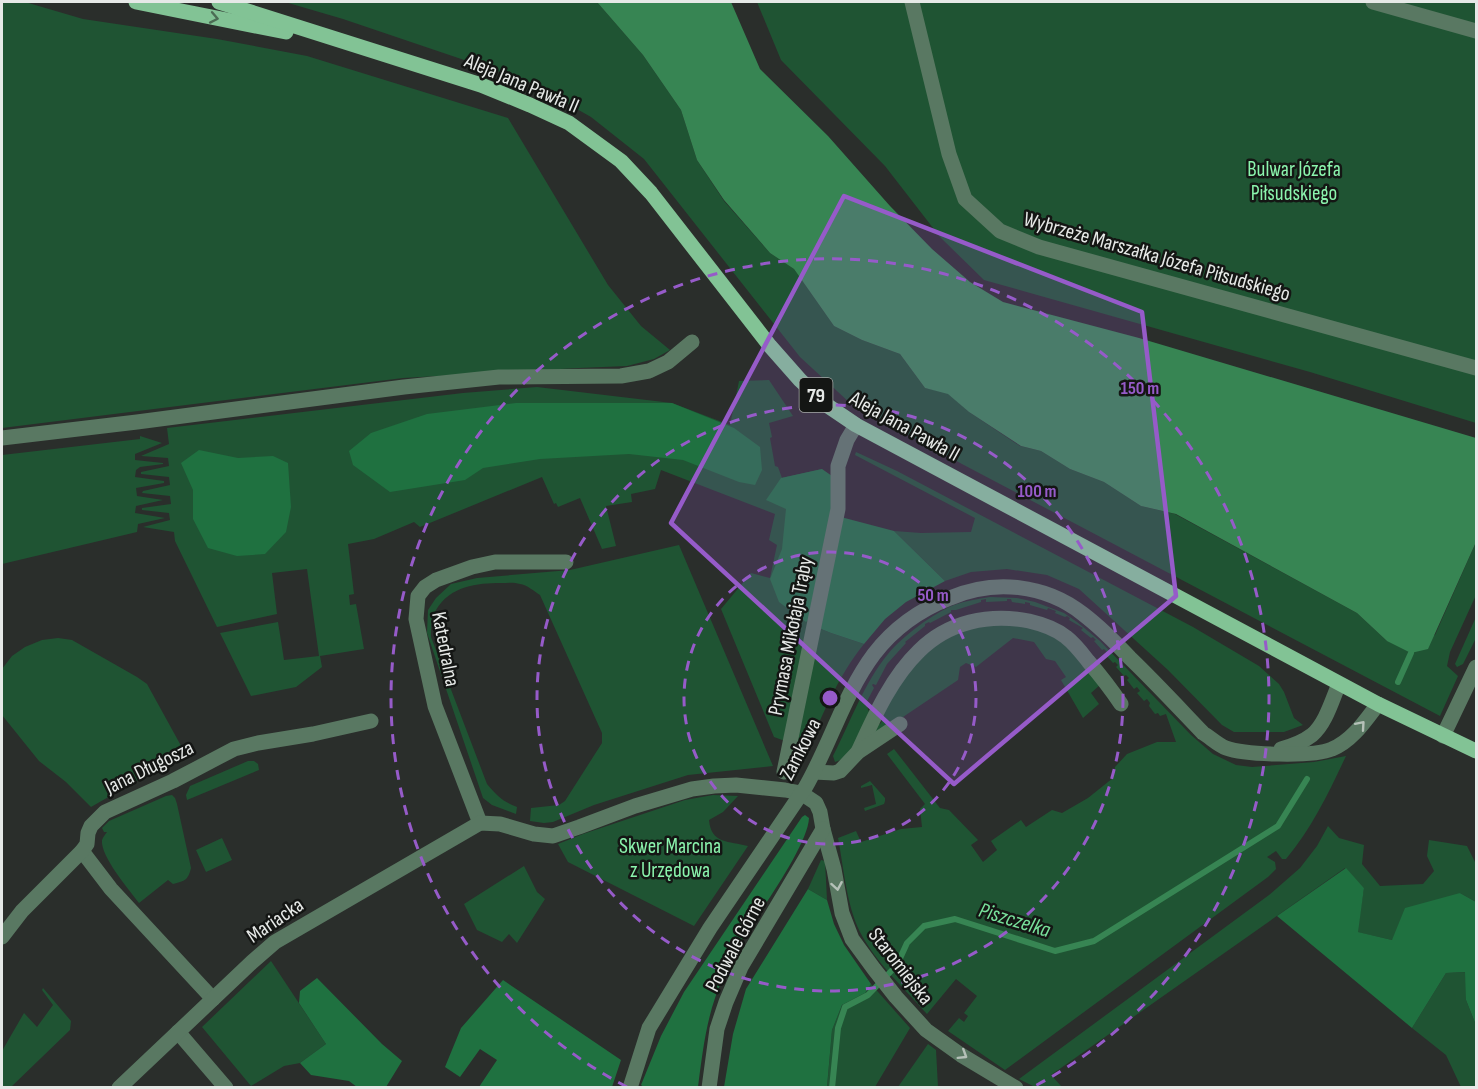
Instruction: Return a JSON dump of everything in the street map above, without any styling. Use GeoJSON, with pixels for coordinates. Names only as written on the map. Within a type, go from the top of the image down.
{"type":"FeatureCollection","features":[{"type":"Feature","properties":{"kind":"main road","name":"Aleja Jana Pawła II"},"geometry":{"type":"LineString","coordinates":[[136,2],[353,45]]}},
{"type":"Feature","properties":{"kind":"main road","name":"Aleja Jana Pawła II"},"geometry":{"type":"LineString","coordinates":[[219,2],[481,85],[569,123],[621,161],[651,193],[770,346],[800,380],[828,406],[856,424],[1378,704]]}},
{"type":"Feature","properties":{"kind":"main road","name":"79"},"geometry":{"type":"LineString","coordinates":[[1378,704],[1476,751]]}},
{"type":"Feature","properties":{"kind":"street","name":"Wybrzeże Marszałka Józefa Piłsudskiego"},"geometry":{"type":"LineString","coordinates":[[912,2],[949,154],[965,199],[1000,231],[1050,250],[1476,368]]}},
{"type":"Feature","properties":{"kind":"street"},"geometry":{"type":"LineString","coordinates":[[1373,2],[1476,31]]}},
{"type":"Feature","properties":{"kind":"street"},"geometry":{"type":"LineString","coordinates":[[2,438],[500,377],[621,376],[649,371],[669,362],[692,342]]}},
{"type":"Feature","properties":{"kind":"street","name":"Prymasa Mikołaja Trąby"},"geometry":{"type":"LineString","coordinates":[[784,772],[838,509],[838,466],[847,440],[856,424]]}},
{"type":"Feature","properties":{"kind":"street","name":"Katedralna"},"geometry":{"type":"LineString","coordinates":[[480,823],[435,706],[416,619],[418,596],[425,587],[436,580],[472,567],[495,562],[566,562]]}},
{"type":"Feature","properties":{"kind":"street","name":"Zamkowa"},"geometry":{"type":"LineString","coordinates":[[630,1088],[649,1028],[710,928],[814,772],[856,683],[873,656],[893,632],[917,613],[938,602],[962,592],[1001,586],[1041,592],[1061,600],[1102,629],[1203,733],[1228,749],[1309,754],[1331,750],[1350,737],[1378,704]]}},
{"type":"Feature","properties":{"kind":"street"},"geometry":{"type":"LineString","coordinates":[[858,752],[873,719],[897,677],[920,650],[936,637],[968,621],[1007,618],[1043,624],[1058,632],[1076,646],[1107,683],[1121,704]]}},
{"type":"Feature","properties":{"kind":"street"},"geometry":{"type":"LineString","coordinates":[[1443,736],[1476,667]]}},
{"type":"Feature","properties":{"kind":"street","name":"Zamkowa"},"geometry":{"type":"LineString","coordinates":[[1270,753],[1299,743],[1312,735],[1340,684]]}},
{"type":"Feature","properties":{"kind":"street","name":"Jana Długosza"},"geometry":{"type":"LineString","coordinates":[[2,937],[22,911],[82,851],[87,844],[91,826],[105,812],[173,781],[234,749],[371,721]]}},
{"type":"Feature","properties":{"kind":"street"},"geometry":{"type":"LineString","coordinates":[[814,772],[840,771],[858,752],[900,724]]}},
{"type":"Feature","properties":{"kind":"street"},"geometry":{"type":"LineString","coordinates":[[480,823],[492,822],[534,834],[553,836],[635,806],[692,789],[736,785],[801,793]]}},
{"type":"Feature","properties":{"kind":"street","name":"Staromiejska"},"geometry":{"type":"LineString","coordinates":[[801,793],[816,802],[834,868],[842,913],[852,939],[873,969],[926,1030],[961,1055],[1016,1088]]}},
{"type":"Feature","properties":{"kind":"street","name":"Mariacka"},"geometry":{"type":"LineString","coordinates":[[119,1088],[275,942],[480,823]]}},
{"type":"Feature","properties":{"kind":"street","name":"Podwale Górne"},"geometry":{"type":"LineString","coordinates":[[709,1088],[717,1029],[741,967],[823,829]]}},
{"type":"Feature","properties":{"kind":"street"},"geometry":{"type":"LineString","coordinates":[[82,851],[111,890],[213,999]]}},
{"type":"Feature","properties":{"kind":"street"},"geometry":{"type":"LineString","coordinates":[[178,1032],[226,1088]]}},
{"type":"Feature","properties":{"kind":"highlighted area"},"geometry":{"type":"Polygon","coordinates":[[[844,196],[1142,312],[1176,596],[954,784],[671,523],[844,196]]]}},
{"type":"Feature","properties":{"kind":"green space"},"geometry":{"type":"Polygon","coordinates":[[[2,2],[25,2],[83,19],[217,39],[307,56],[508,118],[608,285],[641,326],[670,350],[654,359],[627,366],[403,378],[2,428],[2,2]]]}},
{"type":"Feature","properties":{"kind":"green space"},"geometry":{"type":"Polygon","coordinates":[[[285,2],[597,2],[643,55],[681,110],[697,160],[724,201],[770,253],[794,269],[834,326],[862,340],[900,354],[925,388],[948,393],[969,412],[1020,446],[1041,451],[1070,469],[1104,482],[1141,506],[1175,514],[1357,613],[1387,641],[1435,635],[1476,542],[1476,595],[1450,652],[1447,666],[1458,676],[1440,716],[850,403],[800,357],[644,159],[591,117],[529,82],[343,19],[285,2]]]}},
{"type":"Feature","properties":{"kind":"green space","name":"Bulwar Józefa Piłsudskiego"},"geometry":{"type":"Polygon","coordinates":[[[757,2],[1476,2],[1476,423],[1310,372],[984,280],[940,237],[885,166],[781,60],[757,2]]]}},
{"type":"Feature","properties":{"kind":"green space"},"geometry":{"type":"Polygon","coordinates":[[[769,380],[793,416],[769,423],[775,466],[778,467],[782,478],[822,469],[831,515],[785,741],[774,737],[721,609],[751,573],[770,578],[777,545],[769,540],[775,514],[661,470],[655,489],[631,494],[632,502],[606,506],[616,546],[602,549],[580,498],[558,507],[556,503],[554,504],[542,477],[420,527],[414,522],[374,539],[348,544],[354,594],[349,595],[350,605],[356,604],[364,649],[320,656],[322,667],[296,687],[251,696],[220,633],[278,622],[284,660],[319,656],[307,569],[272,573],[277,614],[217,627],[175,541],[174,532],[143,527],[170,520],[169,513],[142,510],[142,508],[171,504],[170,496],[142,493],[170,485],[169,477],[141,474],[141,472],[169,466],[168,458],[141,456],[169,444],[167,428],[463,393],[537,387],[672,403],[730,425],[739,381],[769,380]]]}},
{"type":"Feature","properties":{"kind":"green space"},"geometry":{"type":"Polygon","coordinates":[[[140,436],[162,443],[135,454],[135,460],[163,464],[140,467],[136,470],[135,477],[164,481],[164,483],[136,488],[137,496],[163,500],[136,506],[135,513],[165,518],[138,524],[137,532],[2,564],[2,455],[140,439],[140,436]]]}},
{"type":"Feature","properties":{"kind":"green space"},"geometry":{"type":"Polygon","coordinates":[[[856,452],[897,471],[1193,627],[1259,666],[1279,684],[1294,718],[1303,725],[1284,732],[1234,732],[1222,725],[1168,670],[1079,589],[1047,575],[1007,569],[971,572],[945,581],[894,531],[971,532],[975,518],[855,455],[856,452]]]}},
{"type":"Feature","properties":{"kind":"green space"},"geometry":{"type":"Polygon","coordinates":[[[679,545],[773,766],[688,775],[594,805],[553,822],[530,821],[531,808],[559,805],[565,801],[602,743],[602,733],[540,595],[518,583],[474,585],[456,591],[442,602],[433,616],[431,637],[487,784],[500,798],[517,807],[516,814],[492,805],[483,798],[427,633],[428,610],[436,598],[451,584],[477,578],[570,570],[679,545]]]}},
{"type":"Feature","properties":{"kind":"green space"},"geometry":{"type":"Polygon","coordinates":[[[990,597],[1017,598],[1064,613],[1100,641],[1191,735],[1213,754],[1236,765],[1252,767],[1314,762],[1346,756],[1304,835],[1286,859],[1282,859],[1276,851],[1267,857],[1275,862],[1276,869],[1268,877],[1005,1070],[948,1031],[959,1018],[964,1022],[968,1016],[964,1013],[977,996],[956,979],[927,1014],[874,954],[855,921],[838,838],[856,831],[861,842],[901,829],[922,827],[920,809],[925,804],[887,754],[894,749],[940,808],[949,810],[978,840],[971,845],[983,862],[997,850],[991,841],[1021,820],[1026,827],[1052,810],[1062,813],[1088,798],[1113,778],[1115,767],[1127,754],[1157,742],[1176,742],[1166,714],[1160,716],[1158,713],[1155,714],[1147,699],[1144,701],[1137,693],[1140,691],[1137,687],[1134,689],[1127,680],[1129,678],[1124,676],[1116,667],[1118,665],[1105,654],[1107,652],[1102,650],[1093,637],[1091,638],[1081,630],[1083,628],[1069,620],[1070,618],[1048,608],[1047,610],[1030,605],[1030,603],[1012,602],[1011,599],[986,602],[986,599],[951,610],[925,624],[905,642],[887,664],[876,685],[872,685],[874,688],[866,703],[870,715],[856,743],[847,755],[835,762],[833,756],[865,690],[879,665],[894,647],[918,626],[945,609],[963,602],[990,597]]]}},
{"type":"Feature","properties":{"kind":"green space"},"geometry":{"type":"Polygon","coordinates":[[[1476,617],[1476,638],[1463,664],[1457,667],[1455,664],[1476,617]]]}},
{"type":"Feature","properties":{"kind":"green space"},"geometry":{"type":"Polygon","coordinates":[[[1005,622],[1040,630],[1062,641],[1100,685],[1091,693],[1099,704],[1083,718],[1061,680],[1066,677],[1055,661],[1046,659],[1034,642],[1013,638],[976,667],[966,663],[960,667],[958,680],[872,735],[877,724],[880,724],[884,718],[882,714],[904,673],[929,649],[963,630],[1005,622]]]}},
{"type":"Feature","properties":{"kind":"green space"},"geometry":{"type":"Polygon","coordinates":[[[816,627],[864,644],[838,684],[804,756],[796,743],[816,627]]]}},
{"type":"Feature","properties":{"kind":"green space"},"geometry":{"type":"Polygon","coordinates":[[[58,638],[72,640],[147,684],[185,753],[91,807],[66,782],[39,761],[2,715],[2,669],[12,656],[25,647],[42,640],[58,638]]]}},
{"type":"Feature","properties":{"kind":"green space"},"geometry":{"type":"Polygon","coordinates":[[[248,761],[258,764],[259,770],[187,800],[186,795],[190,786],[248,761]]]}},
{"type":"Feature","properties":{"kind":"green space"},"geometry":{"type":"Polygon","coordinates":[[[870,781],[885,801],[884,804],[865,811],[864,808],[876,804],[872,785],[861,788],[870,781]]]}},
{"type":"Feature","properties":{"kind":"green space"},"geometry":{"type":"Polygon","coordinates":[[[172,795],[177,804],[190,872],[185,880],[180,882],[173,884],[168,880],[139,903],[116,873],[106,855],[102,840],[107,832],[104,832],[102,828],[109,821],[172,795]]]}},
{"type":"Feature","properties":{"kind":"green space","name":"Skwer Marcina z Urzędowa"},"geometry":{"type":"Polygon","coordinates":[[[713,795],[738,796],[723,812],[709,820],[713,833],[722,840],[748,846],[694,926],[568,862],[558,844],[685,800],[713,795]]]}},
{"type":"Feature","properties":{"kind":"green space"},"geometry":{"type":"Polygon","coordinates":[[[1328,826],[1339,838],[1364,845],[1362,864],[1380,886],[1423,884],[1434,871],[1427,856],[1429,840],[1467,846],[1476,864],[1476,902],[1460,893],[1392,940],[1357,932],[1364,888],[1345,868],[1051,1075],[1062,1087],[1035,1087],[1019,1079],[1269,895],[1300,868],[1317,846],[1328,826]]]}},
{"type":"Feature","properties":{"kind":"green space"},"geometry":{"type":"Polygon","coordinates":[[[222,838],[232,860],[206,872],[196,850],[222,838]]]}},
{"type":"Feature","properties":{"kind":"green space"},"geometry":{"type":"Polygon","coordinates":[[[821,860],[825,861],[827,900],[808,889],[821,860]]]}},
{"type":"Feature","properties":{"kind":"green space"},"geometry":{"type":"Polygon","coordinates":[[[524,866],[537,892],[545,899],[517,943],[509,934],[502,942],[477,930],[464,904],[524,866]]]}},
{"type":"Feature","properties":{"kind":"green space"},"geometry":{"type":"Polygon","coordinates":[[[271,961],[326,1044],[300,1063],[284,1066],[251,1086],[202,1027],[271,961]]]}},
{"type":"Feature","properties":{"kind":"green space"},"geometry":{"type":"Polygon","coordinates":[[[1466,972],[1466,1000],[1476,1025],[1476,1087],[1461,1087],[1446,1055],[1412,1028],[1446,973],[1466,972]]]}},
{"type":"Feature","properties":{"kind":"green space"},"geometry":{"type":"Polygon","coordinates":[[[871,984],[910,1028],[875,1087],[827,1088],[832,1030],[842,1005],[865,993],[871,984]]]}},
{"type":"Feature","properties":{"kind":"green space"},"geometry":{"type":"Polygon","coordinates":[[[43,988],[71,1021],[70,1030],[11,1087],[2,1087],[2,1051],[24,1013],[37,1027],[53,1005],[42,990],[43,988]]]}},
{"type":"Feature","properties":{"kind":"green space"},"geometry":{"type":"Polygon","coordinates":[[[928,1044],[936,1050],[938,1087],[898,1087],[928,1044]]]}},
{"type":"Feature","properties":{"kind":"shaded area"},"geometry":{"type":"Polygon","coordinates":[[[597,2],[731,2],[760,69],[828,136],[932,249],[970,282],[1003,302],[1139,338],[1476,438],[1476,542],[1428,649],[1411,653],[1387,641],[1357,613],[1176,514],[1141,506],[1104,482],[1070,469],[1041,451],[1021,446],[969,412],[948,394],[925,388],[900,354],[862,340],[834,326],[794,269],[770,253],[724,200],[697,160],[681,110],[643,55],[597,2]]]}},
{"type":"Feature","properties":{"kind":"shaded area"},"geometry":{"type":"Polygon","coordinates":[[[516,403],[672,403],[734,428],[760,447],[762,470],[755,485],[739,482],[683,460],[629,454],[540,459],[483,468],[465,480],[390,492],[353,465],[349,451],[371,433],[427,414],[516,403]]]}},
{"type":"Feature","properties":{"kind":"shaded area"},"geometry":{"type":"Polygon","coordinates":[[[199,450],[238,458],[273,456],[288,463],[291,507],[286,532],[265,554],[237,556],[208,548],[193,519],[193,490],[181,463],[199,450]]]}},
{"type":"Feature","properties":{"kind":"shaded area"},"geometry":{"type":"Polygon","coordinates":[[[822,469],[832,476],[831,515],[811,617],[806,622],[779,602],[770,579],[782,549],[786,509],[766,500],[781,478],[822,469]]]}},
{"type":"Feature","properties":{"kind":"shaded area"},"geometry":{"type":"Polygon","coordinates":[[[837,516],[894,531],[945,581],[906,602],[885,619],[864,644],[816,627],[837,516]]]}},
{"type":"Feature","properties":{"kind":"shaded area"},"geometry":{"type":"Polygon","coordinates":[[[805,815],[809,818],[807,830],[793,860],[739,945],[718,989],[707,1030],[698,1087],[645,1088],[641,1085],[661,1036],[684,992],[805,815]]]}},
{"type":"Feature","properties":{"kind":"shaded area"},"geometry":{"type":"Polygon","coordinates":[[[1346,868],[1364,888],[1358,932],[1392,940],[1405,908],[1460,893],[1476,902],[1476,1025],[1466,1000],[1465,972],[1446,973],[1412,1028],[1277,916],[1346,868]]]}},
{"type":"Feature","properties":{"kind":"shaded area"},"geometry":{"type":"Polygon","coordinates":[[[808,889],[827,900],[834,924],[844,945],[871,984],[865,993],[842,1005],[832,1030],[827,1087],[724,1087],[733,1034],[746,989],[808,889]]]}},
{"type":"Feature","properties":{"kind":"shaded area"},"geometry":{"type":"Polygon","coordinates":[[[317,978],[382,1044],[402,1061],[386,1087],[357,1087],[349,1081],[311,1075],[300,1063],[326,1044],[299,1003],[300,991],[317,978]]]}},
{"type":"Feature","properties":{"kind":"shaded area"},"geometry":{"type":"Polygon","coordinates":[[[503,980],[621,1060],[612,1087],[479,1087],[497,1060],[480,1049],[460,1077],[445,1067],[461,1028],[503,980]]]}},
{"type":"Feature","properties":{"kind":"waterway","name":"Piszczelka"},"geometry":{"type":"LineString","coordinates":[[1398,682],[1411,653]]}},
{"type":"Feature","properties":{"kind":"waterway","name":"Piszczelka"},"geometry":{"type":"LineString","coordinates":[[832,1088],[838,1028],[845,1007],[868,995],[897,965],[907,943],[924,926],[955,919],[1055,951],[1094,941],[1278,826],[1307,779]]}}]}
